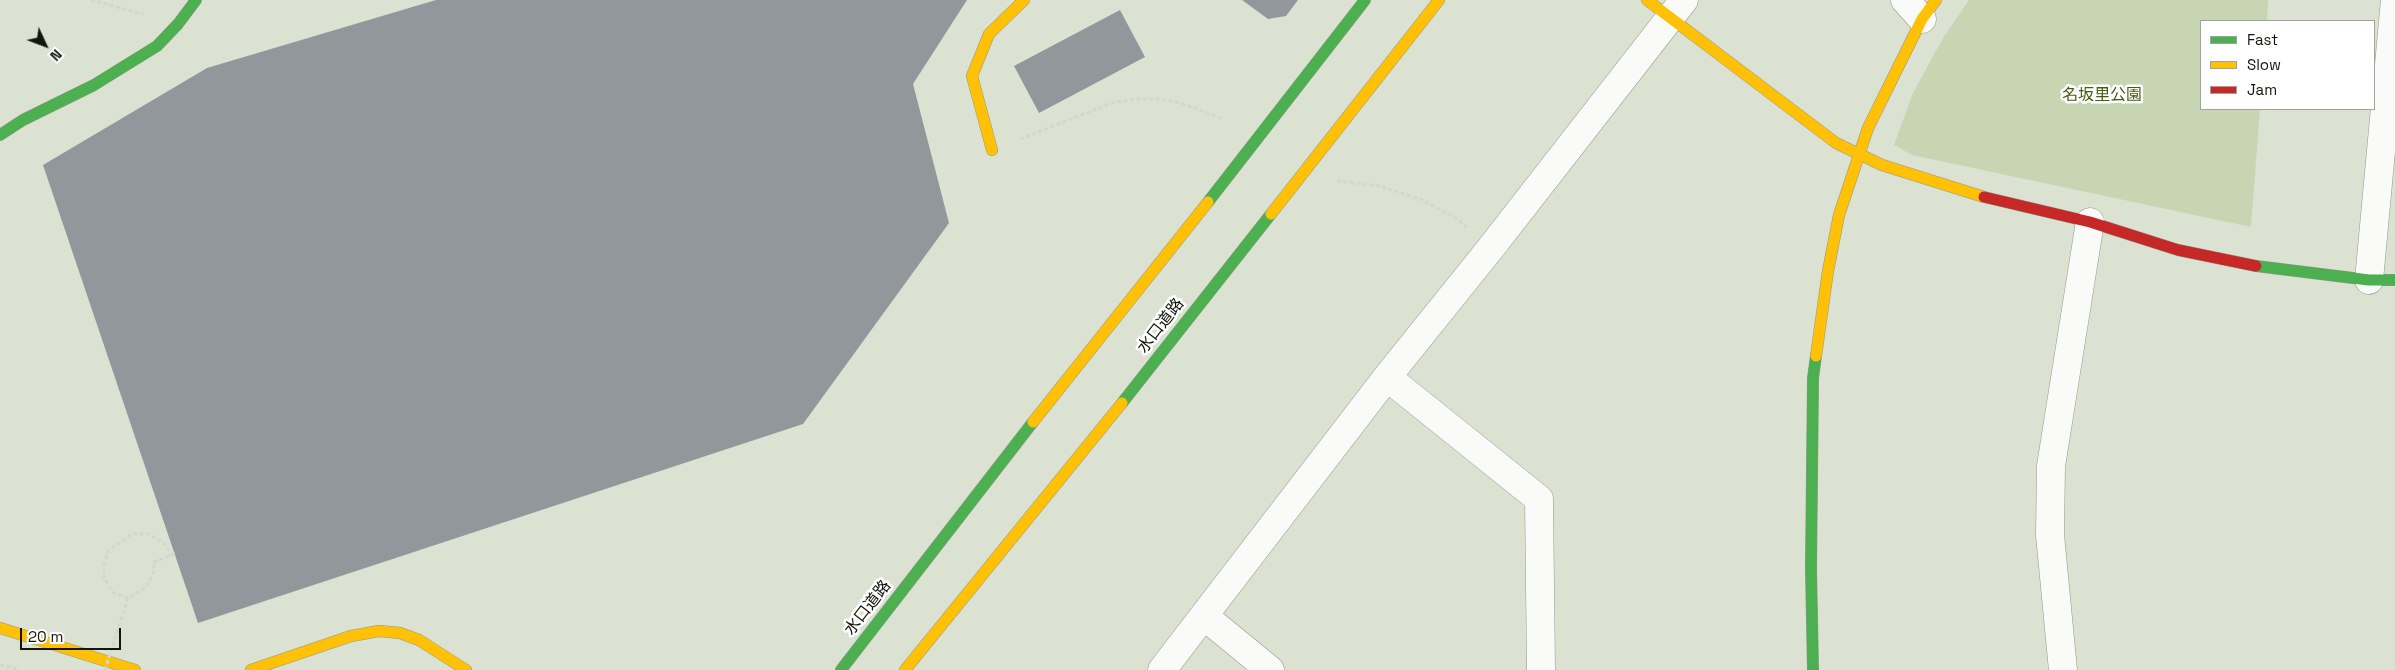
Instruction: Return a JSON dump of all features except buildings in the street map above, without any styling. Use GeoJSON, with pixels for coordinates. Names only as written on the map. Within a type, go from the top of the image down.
{"type":"FeatureCollection","features":[{"type":"Feature","properties":{"kind":"main road"},"geometry":{"type":"LineString","coordinates":[[0,135],[23,120],[94,85],[158,46],[196,0]]}},
{"type":"Feature","properties":{"kind":"main road"},"geometry":{"type":"LineString","coordinates":[[992,150],[972,76],[988,34],[1024,0]]}},
{"type":"Feature","properties":{"kind":"main road","name":"水口道路"},"geometry":{"type":"LineString","coordinates":[[841,670],[974,497],[1232,173],[1365,0]]}},
{"type":"Feature","properties":{"kind":"main road","name":"水口道路"},"geometry":{"type":"LineString","coordinates":[[905,670],[1059,483],[1439,0]]}},
{"type":"Feature","properties":{"kind":"main road"},"geometry":{"type":"LineString","coordinates":[[1647,0],[1677,9],[1836,143],[1859,156],[1969,193],[2090,222],[2178,250],[2243,264],[2382,280]]}},
{"type":"Feature","properties":{"kind":"main road"},"geometry":{"type":"LineString","coordinates":[[1813,670],[1811,569],[1814,378],[1828,271],[1839,215],[1868,128],[1921,6]]}},
{"type":"Feature","properties":{"kind":"main road"},"geometry":{"type":"LineString","coordinates":[[0,628],[135,670]]}},
{"type":"Feature","properties":{"kind":"main road"},"geometry":{"type":"LineString","coordinates":[[251,670],[351,636],[379,630],[400,632],[419,640],[466,670]]}},
{"type":"Feature","properties":{"kind":"street"},"geometry":{"type":"LineString","coordinates":[[2382,280],[2395,0]]}},
{"type":"Feature","properties":{"kind":"street"},"geometry":{"type":"LineString","coordinates":[[1162,670],[1387,377],[1490,249],[1677,9]]}},
{"type":"Feature","properties":{"kind":"street"},"geometry":{"type":"LineString","coordinates":[[2063,670],[2050,535],[2051,466],[2090,222]]}},
{"type":"Feature","properties":{"kind":"street"},"geometry":{"type":"LineString","coordinates":[[1387,377],[1539,499],[1541,670]]}},
{"type":"Feature","properties":{"kind":"street"},"geometry":{"type":"LineString","coordinates":[[1204,616],[1270,670]]}},
{"type":"Feature","properties":{"kind":"path"},"geometry":{"type":"LineString","coordinates":[[91,0],[178,24]]}},
{"type":"Feature","properties":{"kind":"path"},"geometry":{"type":"LineString","coordinates":[[992,150],[1115,102],[1134,99],[1161,99],[1181,103],[1221,118]]}},
{"type":"Feature","properties":{"kind":"path"},"geometry":{"type":"LineString","coordinates":[[1331,180],[1379,186],[1420,199],[1458,219],[1490,249]]}},
{"type":"Feature","properties":{"kind":"path"},"geometry":{"type":"LineString","coordinates":[[105,670],[128,598],[146,587],[154,572],[154,562],[173,555],[166,544],[149,534],[132,534],[108,551],[104,565],[104,578],[114,593],[128,598]]}},
{"type":"Feature","properties":{"kind":"path"},"geometry":{"type":"LineString","coordinates":[[0,665],[18,669]]}},
{"type":"Feature","properties":{"kind":"green space","name":"名坂里公園"},"geometry":{"type":"Polygon","coordinates":[[[1969,0],[2268,0],[2267,20],[2200,20],[2200,110],[2260,110],[2251,227],[1912,155],[1894,145],[1913,93],[1943,38],[1969,0]]]}},
{"type":"Feature","properties":{"kind":"traffic: fast"},"geometry":{"type":"LineString","coordinates":[[0,135],[23,120],[94,85],[157,46],[178,24],[196,0]]}},
{"type":"Feature","properties":{"kind":"traffic: fast"},"geometry":{"type":"LineString","coordinates":[[1208,202],[1365,0]]}},
{"type":"Feature","properties":{"kind":"traffic: fast"},"geometry":{"type":"LineString","coordinates":[[1122,403],[1271,214]]}},
{"type":"Feature","properties":{"kind":"traffic: fast"},"geometry":{"type":"LineString","coordinates":[[2256,266],[2369,280],[2395,280]]}},
{"type":"Feature","properties":{"kind":"traffic: fast"},"geometry":{"type":"LineString","coordinates":[[1813,670],[1811,569],[1813,378],[1816,356]]}},
{"type":"Feature","properties":{"kind":"traffic: fast"},"geometry":{"type":"LineString","coordinates":[[841,670],[1033,422]]}},
{"type":"Feature","properties":{"kind":"traffic: slow"},"geometry":{"type":"LineString","coordinates":[[992,150],[972,76],[989,34],[1024,0]]}},
{"type":"Feature","properties":{"kind":"traffic: slow"},"geometry":{"type":"LineString","coordinates":[[1271,214],[1439,0]]}},
{"type":"Feature","properties":{"kind":"traffic: slow"},"geometry":{"type":"LineString","coordinates":[[1647,0],[1836,143],[1882,165],[1984,197]]}},
{"type":"Feature","properties":{"kind":"traffic: slow"},"geometry":{"type":"LineString","coordinates":[[1816,356],[1828,271],[1839,215],[1868,128],[1922,19],[1936,0]]}},
{"type":"Feature","properties":{"kind":"traffic: slow"},"geometry":{"type":"LineString","coordinates":[[1033,422],[1208,202]]}},
{"type":"Feature","properties":{"kind":"traffic: slow"},"geometry":{"type":"LineString","coordinates":[[905,670],[1122,403]]}},
{"type":"Feature","properties":{"kind":"traffic: slow"},"geometry":{"type":"LineString","coordinates":[[0,628],[135,670]]}},
{"type":"Feature","properties":{"kind":"traffic: slow"},"geometry":{"type":"LineString","coordinates":[[251,670],[351,636],[379,631],[400,633],[419,640],[466,670]]}},
{"type":"Feature","properties":{"kind":"traffic: jam"},"geometry":{"type":"LineString","coordinates":[[1984,197],[2090,222],[2178,250],[2256,266]]}}]}
